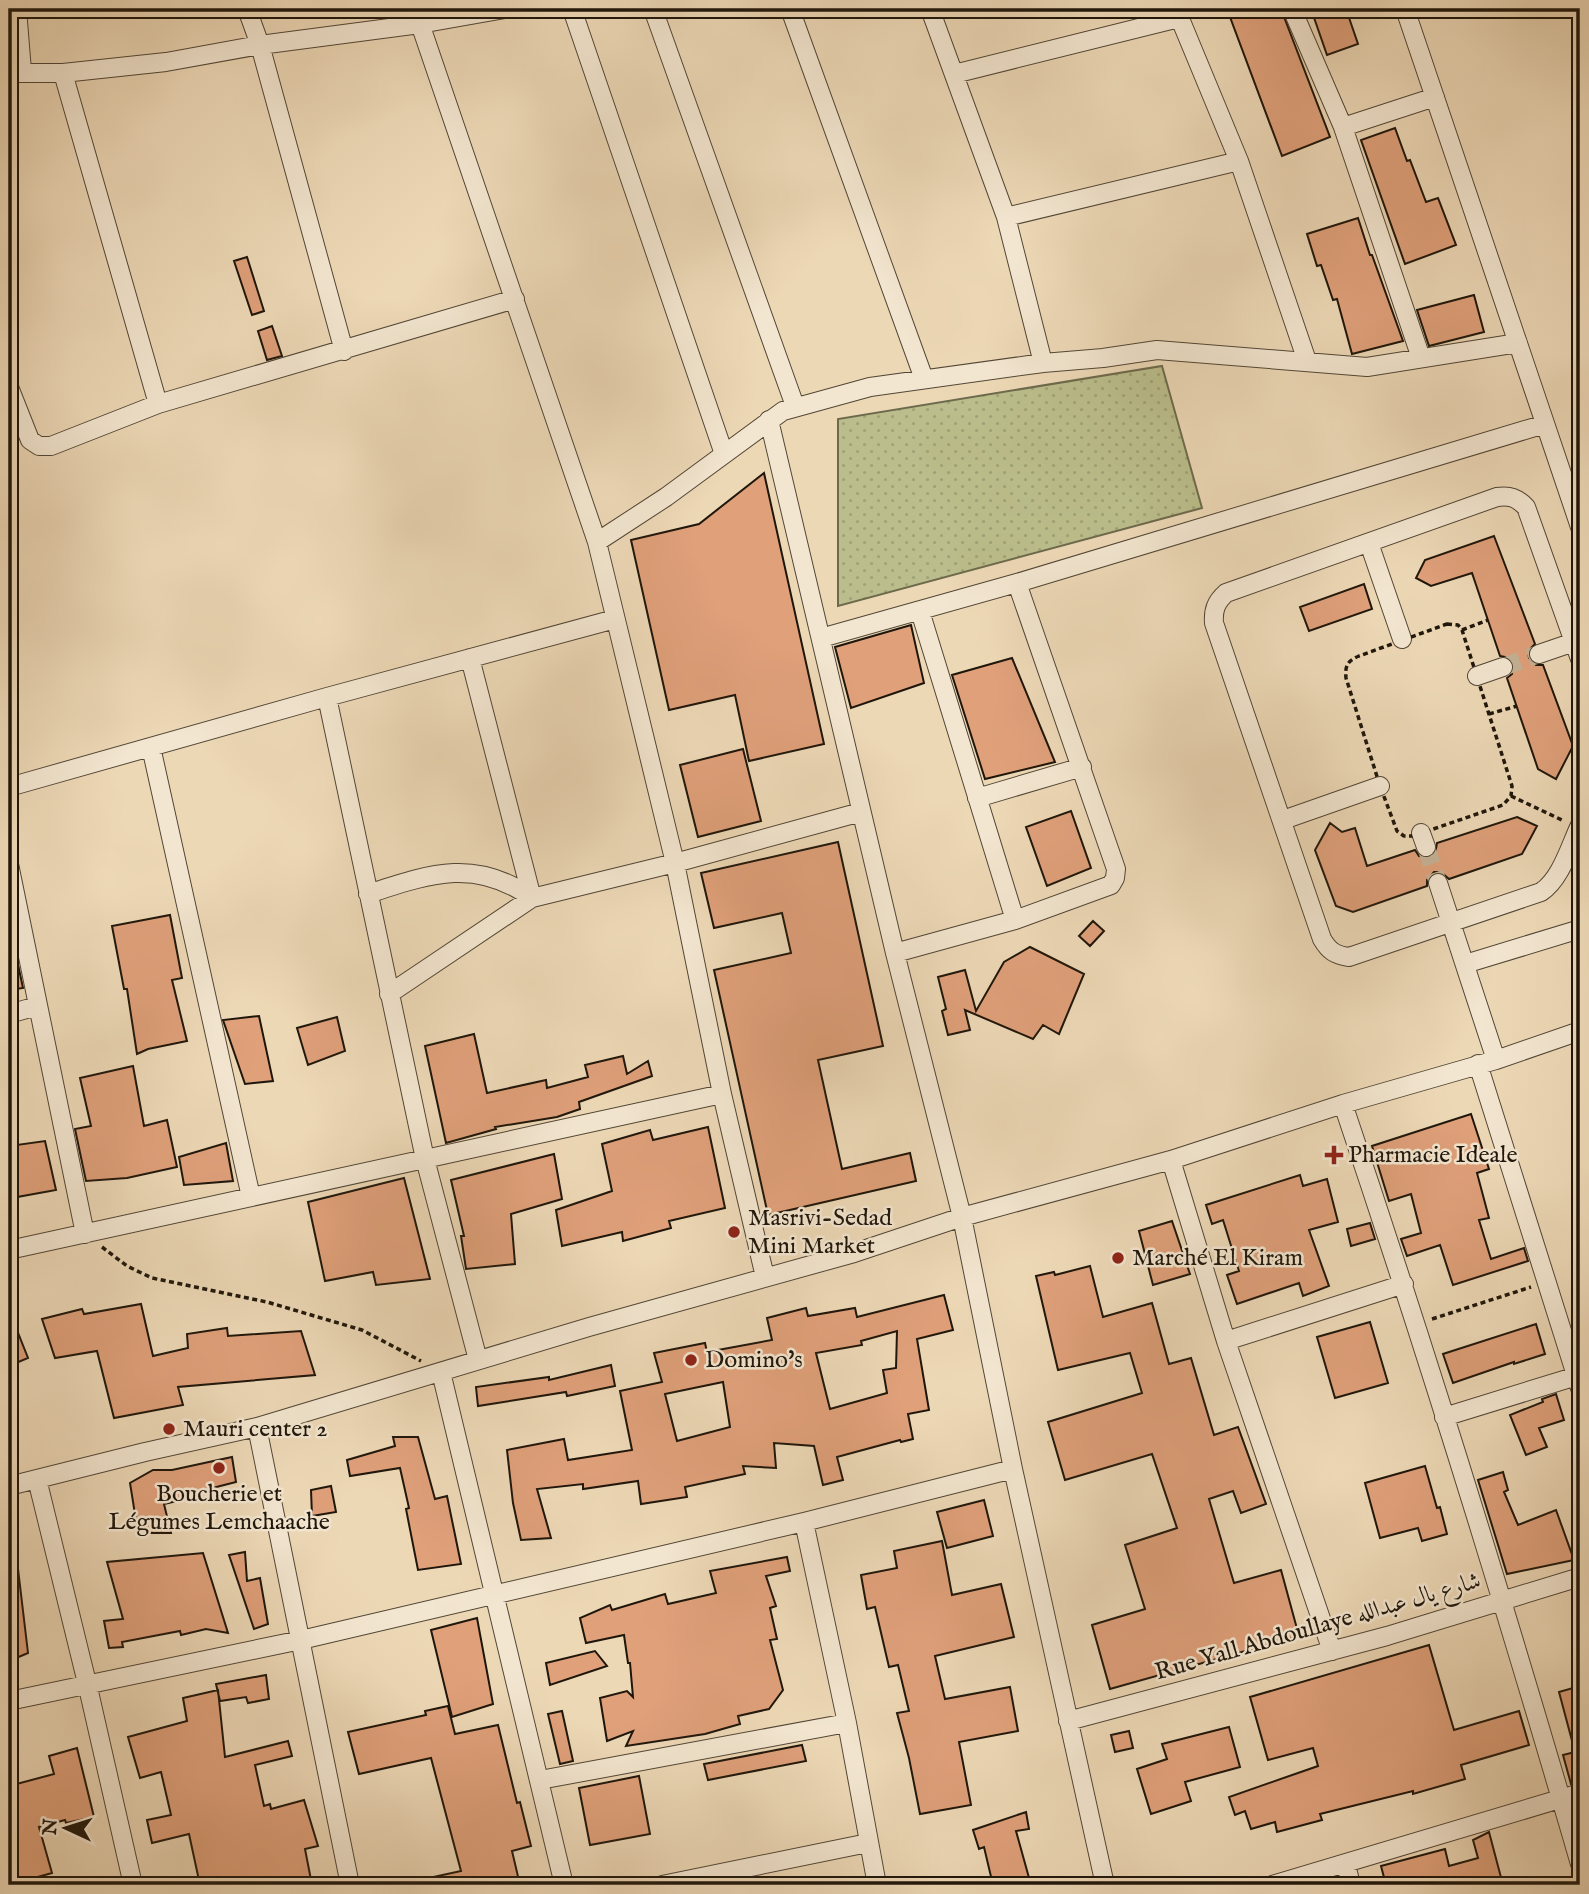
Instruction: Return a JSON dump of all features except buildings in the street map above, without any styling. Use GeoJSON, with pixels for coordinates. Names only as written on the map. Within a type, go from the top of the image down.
{"type":"FeatureCollection","features":[{"type":"Feature","properties":{"kind":"street"},"geometry":{"type":"LineString","coordinates":[[17,9],[15,72],[62,73],[166,62],[418,17],[505,9]]}},
{"type":"Feature","properties":{"kind":"street"},"geometry":{"type":"LineString","coordinates":[[247,9],[260,45],[344,351]]}},
{"type":"Feature","properties":{"kind":"street"},"geometry":{"type":"LineString","coordinates":[[572,9],[724,454]]}},
{"type":"Feature","properties":{"kind":"street"},"geometry":{"type":"LineString","coordinates":[[653,9],[795,406]]}},
{"type":"Feature","properties":{"kind":"street"},"geometry":{"type":"LineString","coordinates":[[790,9],[924,379]]}},
{"type":"Feature","properties":{"kind":"street"},"geometry":{"type":"LineString","coordinates":[[930,9],[1006,217],[1042,363]]}},
{"type":"Feature","properties":{"kind":"street"},"geometry":{"type":"LineString","coordinates":[[1292,9],[1343,127],[1421,358]]}},
{"type":"Feature","properties":{"kind":"street"},"geometry":{"type":"LineString","coordinates":[[1405,9],[1580,527]]}},
{"type":"Feature","properties":{"kind":"street"},"geometry":{"type":"LineString","coordinates":[[954,74],[1177,13],[1239,161],[1307,361]]}},
{"type":"Feature","properties":{"kind":"street"},"geometry":{"type":"LineString","coordinates":[[418,17],[597,542],[674,863],[722,1094],[765,1277]]}},
{"type":"Feature","properties":{"kind":"street"},"geometry":{"type":"LineString","coordinates":[[62,73],[158,404]]}},
{"type":"Feature","properties":{"kind":"street"},"geometry":{"type":"LineString","coordinates":[[1343,127],[1435,97]]}},
{"type":"Feature","properties":{"kind":"street"},"geometry":{"type":"LineString","coordinates":[[1006,217],[1239,161]]}},
{"type":"Feature","properties":{"kind":"street"},"geometry":{"type":"LineString","coordinates":[[9,387],[30,440],[39,446],[51,446],[158,404],[515,299]]}},
{"type":"Feature","properties":{"kind":"street"},"geometry":{"type":"LineString","coordinates":[[597,542],[666,497],[769,420],[795,406],[870,387],[1042,363],[1157,351],[1367,367],[1518,343]]}},
{"type":"Feature","properties":{"kind":"street"},"geometry":{"type":"LineString","coordinates":[[769,420],[895,953],[962,1217],[1013,1469],[1105,1885]]}},
{"type":"Feature","properties":{"kind":"street"},"geometry":{"type":"LineString","coordinates":[[821,638],[1017,583],[1545,424]]}},
{"type":"Feature","properties":{"kind":"street"},"geometry":{"type":"LineString","coordinates":[[1539,654],[1578,647],[1526,507],[1518,499],[1508,496],[1497,497],[1226,593],[1213,611],[1214,624],[1322,939],[1335,955],[1349,957],[1546,888],[1556,875],[1580,827]]}},
{"type":"Feature","properties":{"kind":"street"},"geometry":{"type":"LineString","coordinates":[[1369,542],[1402,639]]}},
{"type":"Feature","properties":{"kind":"street"},"geometry":{"type":"LineString","coordinates":[[895,953],[1015,920],[1111,885],[1115,878],[1116,869],[1017,583]]}},
{"type":"Feature","properties":{"kind":"street"},"geometry":{"type":"LineString","coordinates":[[920,611],[1015,920]]}},
{"type":"Feature","properties":{"kind":"street"},"geometry":{"type":"LineString","coordinates":[[9,788],[327,697],[615,619]]}},
{"type":"Feature","properties":{"kind":"street"},"geometry":{"type":"LineString","coordinates":[[470,659],[532,898]]}},
{"type":"Feature","properties":{"kind":"street"},"geometry":{"type":"LineString","coordinates":[[1477,676],[1503,667]]}},
{"type":"Feature","properties":{"kind":"street"},"geometry":{"type":"LineString","coordinates":[[327,697],[425,1159],[478,1360]]}},
{"type":"Feature","properties":{"kind":"street"},"geometry":{"type":"LineString","coordinates":[[151,747],[251,1197]]}},
{"type":"Feature","properties":{"kind":"street"},"geometry":{"type":"LineString","coordinates":[[977,798],[1082,767]]}},
{"type":"Feature","properties":{"kind":"street"},"geometry":{"type":"LineString","coordinates":[[1283,820],[1380,786]]}},
{"type":"Feature","properties":{"kind":"street"},"geometry":{"type":"LineString","coordinates":[[389,994],[532,898],[861,812]]}},
{"type":"Feature","properties":{"kind":"street"},"geometry":{"type":"LineString","coordinates":[[9,864],[85,1234]]}},
{"type":"Feature","properties":{"kind":"street"},"geometry":{"type":"LineString","coordinates":[[368,894],[418,878],[453,873],[501,878],[532,898]]}},
{"type":"Feature","properties":{"kind":"street"},"geometry":{"type":"LineString","coordinates":[[1438,883],[1496,1060]]}},
{"type":"Feature","properties":{"kind":"street"},"geometry":{"type":"LineString","coordinates":[[1465,964],[1580,929]]}},
{"type":"Feature","properties":{"kind":"street"},"geometry":{"type":"LineString","coordinates":[[9,1014],[37,1006]]}},
{"type":"Feature","properties":{"kind":"street"},"geometry":{"type":"LineString","coordinates":[[9,1486],[257,1427],[478,1360],[854,1253],[962,1217],[1171,1160],[1343,1104],[1496,1060],[1580,1031]]}},
{"type":"Feature","properties":{"kind":"street"},"geometry":{"type":"LineString","coordinates":[[1444,1418],[1579,1380],[1478,1064]]}},
{"type":"Feature","properties":{"kind":"street"},"geometry":{"type":"LineString","coordinates":[[9,1250],[722,1094]]}},
{"type":"Feature","properties":{"kind":"street"},"geometry":{"type":"LineString","coordinates":[[1343,1104],[1417,1324],[1503,1601],[1580,1864]]}},
{"type":"Feature","properties":{"kind":"street"},"geometry":{"type":"LineString","coordinates":[[1171,1160],[1226,1340],[1332,1651]]}},
{"type":"Feature","properties":{"kind":"street"},"geometry":{"type":"LineString","coordinates":[[1226,1340],[1404,1284]]}},
{"type":"Feature","properties":{"kind":"street"},"geometry":{"type":"LineString","coordinates":[[442,1372],[564,1885]]}},
{"type":"Feature","properties":{"kind":"street"},"geometry":{"type":"LineString","coordinates":[[257,1427],[349,1885]]}},
{"type":"Feature","properties":{"kind":"street"},"geometry":{"type":"LineString","coordinates":[[9,1701],[301,1640],[1013,1469]]}},
{"type":"Feature","properties":{"kind":"street"},"geometry":{"type":"LineString","coordinates":[[37,1479],[88,1683],[133,1885]]}},
{"type":"Feature","properties":{"kind":"street"},"geometry":{"type":"LineString","coordinates":[[804,1521],[847,1723],[877,1885]]}},
{"type":"Feature","properties":{"kind":"street","name":"Rue Yall Abdoullaye شارع يال عبدالله"},"geometry":{"type":"LineString","coordinates":[[1068,1721],[1332,1651],[1580,1577]]}},
{"type":"Feature","properties":{"kind":"street"},"geometry":{"type":"LineString","coordinates":[[540,1780],[847,1723]]}},
{"type":"Feature","properties":{"kind":"street"},"geometry":{"type":"LineString","coordinates":[[1272,1885],[1580,1793]]}},
{"type":"Feature","properties":{"kind":"street"},"geometry":{"type":"LineString","coordinates":[[662,1885],[868,1843]]}},
{"type":"Feature","properties":{"kind":"street"},"geometry":{"type":"LineString","coordinates":[[1346,1864],[1352,1885]]}},
{"type":"Feature","properties":{"kind":"path"},"geometry":{"type":"LineString","coordinates":[[1462,630],[1488,620]]}},
{"type":"Feature","properties":{"kind":"path"},"geometry":{"type":"LineString","coordinates":[[1447,624],[1458,625],[1462,630],[1512,786],[1511,796],[1503,805],[1423,840],[1404,836],[1397,831],[1346,678],[1345,668],[1350,660],[1402,639],[1447,624]]}},
{"type":"Feature","properties":{"kind":"path"},"geometry":{"type":"LineString","coordinates":[[1489,714],[1517,706]]}},
{"type":"Feature","properties":{"kind":"path"},"geometry":{"type":"LineString","coordinates":[[1511,796],[1580,827]]}},
{"type":"Feature","properties":{"kind":"path"},"geometry":{"type":"LineString","coordinates":[[85,1234],[127,1266],[152,1278],[267,1302],[362,1330],[442,1372]]}},
{"type":"Feature","properties":{"kind":"path"},"geometry":{"type":"LineString","coordinates":[[1417,1324],[1547,1282]]}},
{"type":"Feature","properties":{"kind":"green space"},"geometry":{"type":"Polygon","coordinates":[[[1162,366],[1202,508],[838,606],[838,419],[1162,366]]]}},
{"type":"Feature","properties":{"kind":"tunnel"},"geometry":{"type":"LineString","coordinates":[[1503,667],[1539,654]]}},
{"type":"Feature","properties":{"kind":"tunnel"},"geometry":{"type":"LineString","coordinates":[[1426,847],[1438,883]]}},
{"type":"Feature","properties":{"kind":"place","name":"Pharmacie Ideale"},"geometry":{"type":"Point","coordinates":[1334,1155]}},
{"type":"Feature","properties":{"kind":"place","name":"Masrivi-Sedad Mini Market"},"geometry":{"type":"Point","coordinates":[734,1232]}},
{"type":"Feature","properties":{"kind":"place","name":"Marché El Kiram"},"geometry":{"type":"Point","coordinates":[1118,1258]}},
{"type":"Feature","properties":{"kind":"place","name":"Domino's"},"geometry":{"type":"Point","coordinates":[691,1360]}},
{"type":"Feature","properties":{"kind":"place","name":"Mauri center 2"},"geometry":{"type":"Point","coordinates":[169,1429]}},
{"type":"Feature","properties":{"kind":"place","name":"Boucherie et Légumes Lemchaache"},"geometry":{"type":"Point","coordinates":[219,1468]}}]}
